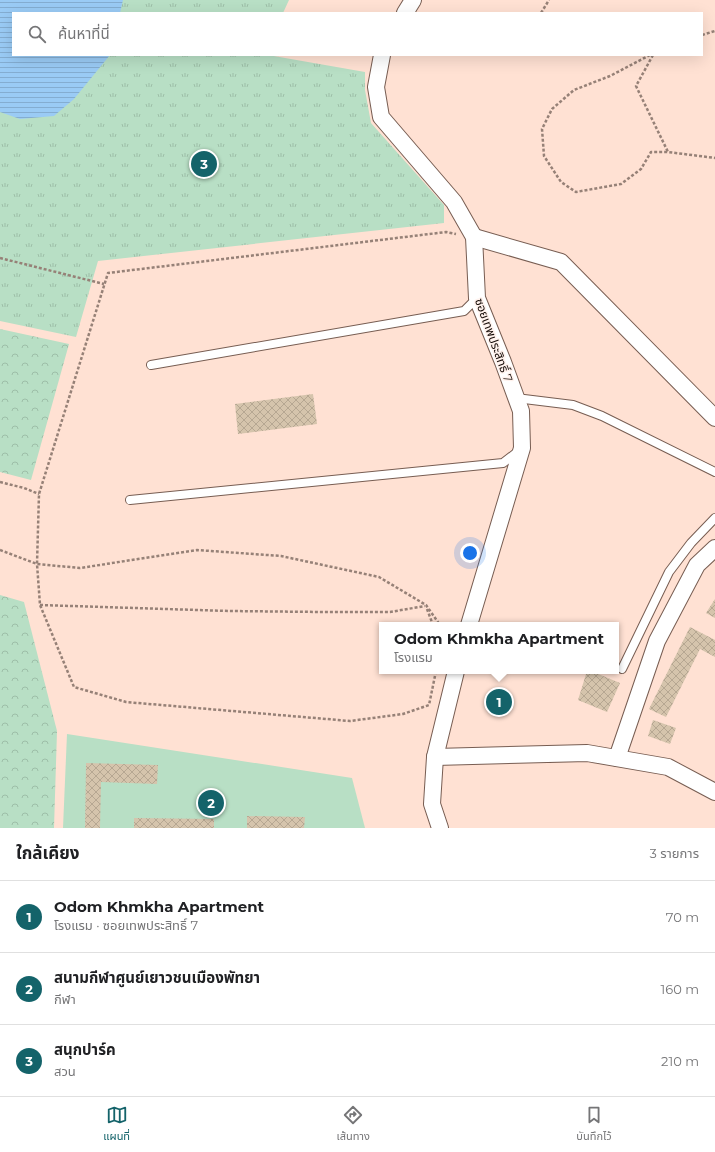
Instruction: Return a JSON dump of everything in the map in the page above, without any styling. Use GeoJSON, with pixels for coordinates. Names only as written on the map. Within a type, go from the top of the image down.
{"type":"FeatureCollection","features":[{"type":"Feature","properties":{"kind":"street"},"geometry":{"type":"LineString","coordinates":[[406,12],[413,0]]}},
{"type":"Feature","properties":{"kind":"street","name":"ซอยเทพประสิทธิ์ 7"},"geometry":{"type":"LineString","coordinates":[[382,56],[376,87],[381,117],[454,202],[474,237],[477,298],[521,411],[522,448],[470,622]]}},
{"type":"Feature","properties":{"kind":"street"},"geometry":{"type":"LineString","coordinates":[[474,237],[561,262],[715,418]]}},
{"type":"Feature","properties":{"kind":"street"},"geometry":{"type":"LineString","coordinates":[[617,758],[657,641],[697,565],[715,548]]}},
{"type":"Feature","properties":{"kind":"street"},"geometry":{"type":"LineString","coordinates":[[440,828],[432,804],[435,757],[455,674]]}},
{"type":"Feature","properties":{"kind":"street"},"geometry":{"type":"LineString","coordinates":[[435,757],[587,753],[668,767],[715,792]]}},
{"type":"Feature","properties":{"kind":"lane"},"geometry":{"type":"LineString","coordinates":[[151,365],[464,311],[477,298]]}},
{"type":"Feature","properties":{"kind":"lane"},"geometry":{"type":"LineString","coordinates":[[515,398],[573,404],[602,416],[715,472]]}},
{"type":"Feature","properties":{"kind":"lane"},"geometry":{"type":"LineString","coordinates":[[130,500],[503,463],[522,448]]}},
{"type":"Feature","properties":{"kind":"lane"},"geometry":{"type":"LineString","coordinates":[[622,669],[669,572],[691,543],[715,518]]}},
{"type":"Feature","properties":{"kind":"path"},"geometry":{"type":"LineString","coordinates":[[542,12],[549,0]]}},
{"type":"Feature","properties":{"kind":"path"},"geometry":{"type":"LineString","coordinates":[[703,35],[715,31]]}},
{"type":"Feature","properties":{"kind":"path"},"geometry":{"type":"LineString","coordinates":[[649,56],[610,76],[574,90],[552,109],[542,129],[544,156],[561,182],[576,192],[621,184],[641,169],[650,152],[668,152],[715,158]]}},
{"type":"Feature","properties":{"kind":"path"},"geometry":{"type":"LineString","coordinates":[[651,56],[636,86],[668,152]]}},
{"type":"Feature","properties":{"kind":"path"},"geometry":{"type":"LineString","coordinates":[[435,674],[429,705],[403,714],[350,721],[126,702],[74,687],[40,605],[37,564],[39,494],[108,273],[446,232],[474,237]]}},
{"type":"Feature","properties":{"kind":"path"},"geometry":{"type":"LineString","coordinates":[[0,258],[104,284]]}},
{"type":"Feature","properties":{"kind":"path"},"geometry":{"type":"LineString","coordinates":[[0,482],[24,488],[39,494]]}},
{"type":"Feature","properties":{"kind":"path"},"geometry":{"type":"LineString","coordinates":[[0,550],[37,564],[80,568],[197,550],[281,556],[379,577],[426,605],[438,622]]}},
{"type":"Feature","properties":{"kind":"path"},"geometry":{"type":"LineString","coordinates":[[40,605],[229,611],[390,612],[426,605]]}},
{"type":"Feature","properties":{"kind":"path"},"geometry":{"type":"LineString","coordinates":[[426,605],[432,622]]}},
{"type":"Feature","properties":{"kind":"green space"},"geometry":{"type":"Polygon","coordinates":[[[0,0],[289,0],[283,12],[12,12],[12,56],[274,56],[365,72],[365,90],[371,123],[444,205],[444,223],[98,261],[76,337],[0,321],[0,0]]]}},
{"type":"Feature","properties":{"kind":"green space"},"geometry":{"type":"Polygon","coordinates":[[[0,329],[69,344],[31,480],[0,472],[0,329]]]}},
{"type":"Feature","properties":{"kind":"green space"},"geometry":{"type":"Polygon","coordinates":[[[0,595],[24,602],[57,731],[54,828],[0,828],[0,595]]]}},
{"type":"Feature","properties":{"kind":"green space"},"geometry":{"type":"Polygon","coordinates":[[[67,734],[352,778],[365,828],[63,828],[67,734]]]}},
{"type":"Feature","properties":{"kind":"water"},"geometry":{"type":"Polygon","coordinates":[[[0,0],[123,0],[120,12],[12,12],[12,56],[109,56],[74,99],[54,116],[20,119],[0,112],[0,0]]]}},
{"type":"Feature","properties":{"kind":"building"},"geometry":{"type":"Polygon","coordinates":[[[313,394],[317,424],[238,434],[235,404],[313,394]]]}},
{"type":"Feature","properties":{"kind":"building"},"geometry":{"type":"Polygon","coordinates":[[[715,599],[715,618],[706,613],[715,599]]]}},
{"type":"Feature","properties":{"kind":"building"},"geometry":{"type":"Polygon","coordinates":[[[690,627],[715,640],[715,657],[700,649],[666,717],[649,709],[690,627]]]}},
{"type":"Feature","properties":{"kind":"building"},"geometry":{"type":"Polygon","coordinates":[[[586,674],[598,674],[620,683],[607,712],[578,700],[586,674]]]}},
{"type":"Feature","properties":{"kind":"building"},"geometry":{"type":"Polygon","coordinates":[[[653,720],[676,728],[670,744],[648,736],[653,720]]]}},
{"type":"Feature","properties":{"kind":"building"},"geometry":{"type":"Polygon","coordinates":[[[86,763],[158,765],[157,784],[101,782],[100,828],[85,828],[86,763]]]}},
{"type":"Feature","properties":{"kind":"building"},"geometry":{"type":"Polygon","coordinates":[[[247,816],[305,817],[304,828],[247,828],[247,816]]]}},
{"type":"Feature","properties":{"kind":"building"},"geometry":{"type":"Polygon","coordinates":[[[134,818],[214,819],[214,828],[134,828],[134,818]]]}},
{"type":"Feature","properties":{"kind":"place","name":"สนุกปาร์ค"},"geometry":{"type":"Point","coordinates":[204,164]}},
{"type":"Feature","properties":{"kind":"place","name":"Odom Khmkha Apartment"},"geometry":{"type":"Point","coordinates":[499,702]}},
{"type":"Feature","properties":{"kind":"place","name":"สนามกีฬาศูนย์เยาวชนเมืองพัทยา"},"geometry":{"type":"Point","coordinates":[211,803]}}]}
